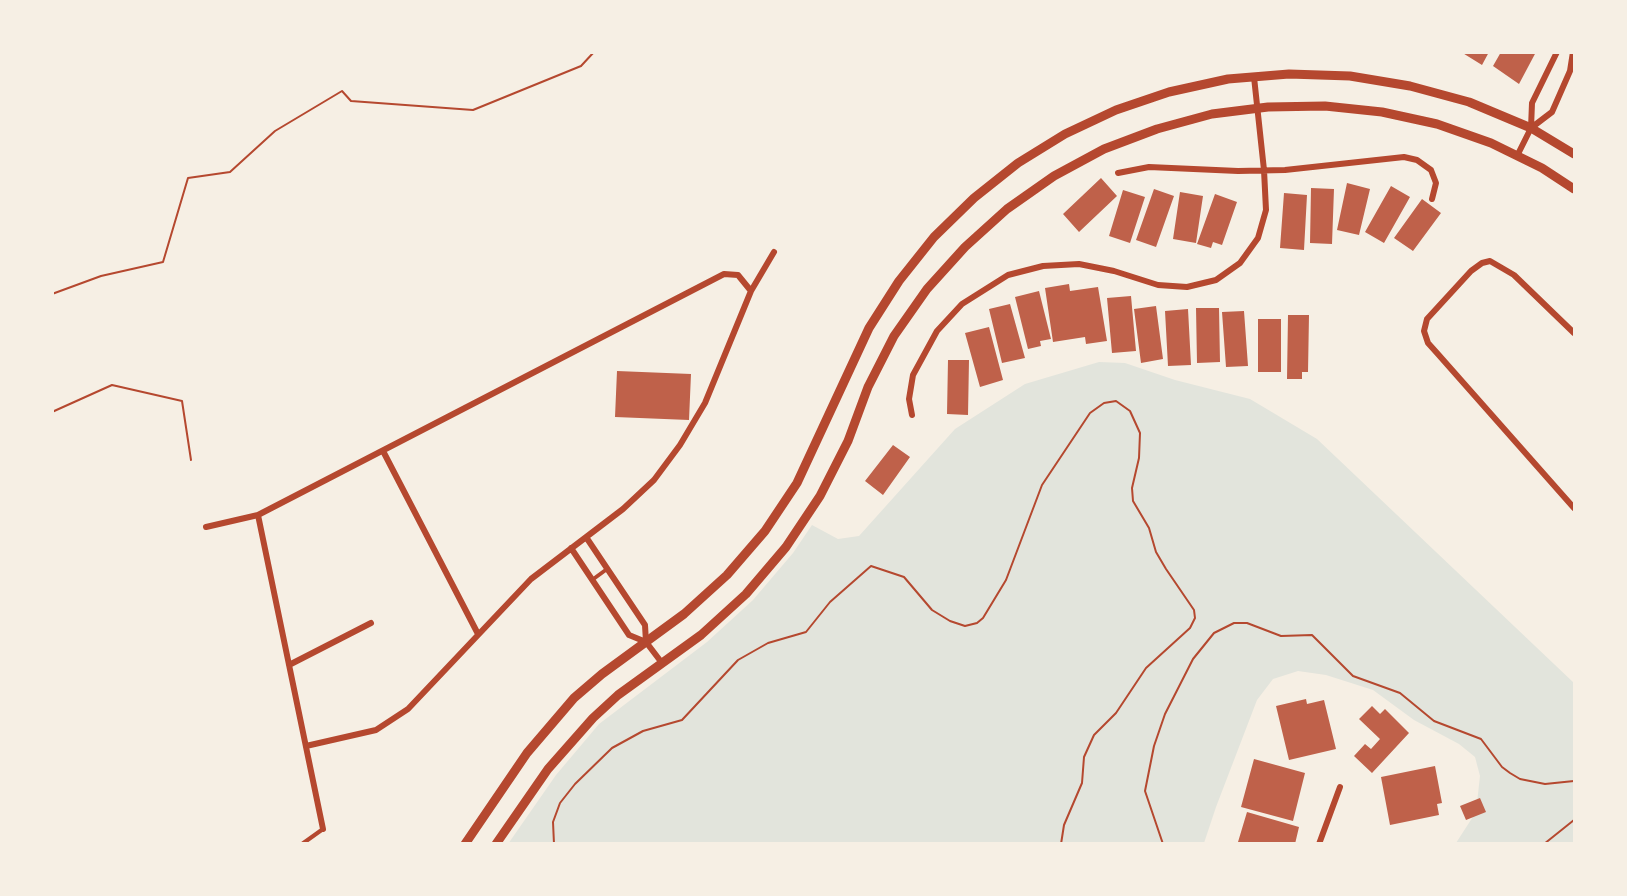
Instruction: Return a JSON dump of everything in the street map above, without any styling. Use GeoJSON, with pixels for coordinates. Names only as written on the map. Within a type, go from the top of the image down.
{"type":"FeatureCollection","features":[{"type":"Feature","properties":{"kind":"street"},"geometry":{"type":"LineString","coordinates":[[1532,128],[1532,103],[1557,52]]}},
{"type":"Feature","properties":{"kind":"street"},"geometry":{"type":"LineString","coordinates":[[1517,156],[1532,128],[1552,112],[1570,71],[1573,52]]}},
{"type":"Feature","properties":{"kind":"street"},"geometry":{"type":"LineString","coordinates":[[465,843],[549,725],[602,674],[684,614],[727,575],[765,531],[797,483],[868,328],[906,272],[934,237],[974,198],[1018,163],[1065,134],[1116,110],[1169,92],[1254,77],[1289,74],[1350,76],[1410,86],[1469,102],[1532,128],[1575,154]]}},
{"type":"Feature","properties":{"kind":"street"},"geometry":{"type":"LineString","coordinates":[[912,415],[910,391],[917,367],[949,317],[991,283],[1025,269],[1060,264],[1097,266],[1168,287],[1187,288],[1216,280],[1240,263],[1258,238],[1266,210],[1254,77]]}},
{"type":"Feature","properties":{"kind":"street"},"geometry":{"type":"LineString","coordinates":[[496,843],[569,742],[618,695],[701,635],[746,594],[786,547],[820,496],[848,441],[868,387],[894,336],[927,290],[964,247],[1007,209],[1054,176],[1104,149],[1157,129],[1212,114],[1257,108],[1325,106],[1382,112],[1437,124],[1491,143],[1575,189]]}},
{"type":"Feature","properties":{"kind":"street"},"geometry":{"type":"LineString","coordinates":[[1118,173],[1149,166],[1264,170],[1410,158],[1427,165],[1433,173],[1436,186],[1432,199]]}},
{"type":"Feature","properties":{"kind":"street"},"geometry":{"type":"LineString","coordinates":[[306,746],[376,730],[408,709],[531,579],[623,509],[654,480],[680,445],[705,403],[751,291],[774,252]]}},
{"type":"Feature","properties":{"kind":"street"},"geometry":{"type":"LineString","coordinates":[[1575,333],[1514,275],[1490,261],[1471,271],[1427,320],[1424,331],[1428,343],[1575,508]]}},
{"type":"Feature","properties":{"kind":"street"},"geometry":{"type":"LineString","coordinates":[[206,527],[258,515],[724,274],[738,275],[751,291]]}},
{"type":"Feature","properties":{"kind":"street"},"geometry":{"type":"LineString","coordinates":[[383,451],[478,634]]}},
{"type":"Feature","properties":{"kind":"street"},"geometry":{"type":"LineString","coordinates":[[258,515],[323,829]]}},
{"type":"Feature","properties":{"kind":"street"},"geometry":{"type":"LineString","coordinates":[[586,537],[645,625],[646,642]]}},
{"type":"Feature","properties":{"kind":"street"},"geometry":{"type":"LineString","coordinates":[[571,548],[629,635],[646,642],[662,663]]}},
{"type":"Feature","properties":{"kind":"street"},"geometry":{"type":"LineString","coordinates":[[289,665],[371,623]]}},
{"type":"Feature","properties":{"kind":"street"},"geometry":{"type":"LineString","coordinates":[[1319,843],[1340,787]]}},
{"type":"Feature","properties":{"kind":"lane"},"geometry":{"type":"LineString","coordinates":[[592,580],[608,569]]}},
{"type":"Feature","properties":{"kind":"lane"},"geometry":{"type":"LineString","coordinates":[[302,843],[323,829]]}},
{"type":"Feature","properties":{"kind":"path"},"geometry":{"type":"LineString","coordinates":[[52,294],[101,276],[163,262],[188,178],[230,172],[275,131],[342,91],[351,101],[473,110],[581,66],[594,52]]}},
{"type":"Feature","properties":{"kind":"path"},"geometry":{"type":"LineString","coordinates":[[52,412],[112,385],[182,401],[191,460]]}},
{"type":"Feature","properties":{"kind":"path"},"geometry":{"type":"LineString","coordinates":[[554,843],[553,822],[560,803],[575,784],[612,748],[643,731],[682,720],[738,660],[768,644],[806,632],[830,602],[872,566],[904,577],[932,610],[950,621],[965,626],[977,623],[983,618],[1006,580],[1042,485],[1090,412],[1104,403],[1116,401],[1130,411],[1140,433],[1139,458],[1132,488],[1133,501],[1149,528],[1156,552],[1194,610],[1194,618],[1190,628],[1146,668],[1116,713],[1094,735],[1084,757],[1082,783],[1064,825],[1061,843]]}},
{"type":"Feature","properties":{"kind":"path"},"geometry":{"type":"LineString","coordinates":[[1163,843],[1145,791],[1154,746],[1173,697],[1200,649],[1220,628],[1234,623],[1247,623],[1281,636],[1312,635],[1353,676],[1400,693],[1434,721],[1481,739],[1510,773],[1545,784],[1575,781]]}},
{"type":"Feature","properties":{"kind":"path"},"geometry":{"type":"LineString","coordinates":[[1544,843],[1575,820]]}},
{"type":"Feature","properties":{"kind":"shaded area"},"geometry":{"type":"Polygon","coordinates":[[[1099,362],[1125,363],[1175,380],[1250,399],[1317,439],[1574,683],[1574,843],[1456,843],[1476,812],[1480,776],[1475,757],[1459,744],[1414,720],[1373,690],[1326,675],[1298,671],[1273,679],[1257,700],[1204,843],[508,844],[556,775],[599,724],[707,642],[753,600],[793,553],[812,525],[838,539],[859,536],[955,429],[1025,384],[1099,362]]]}},
{"type":"Feature","properties":{"kind":"building"},"geometry":{"type":"Polygon","coordinates":[[[1461,52],[1489,52],[1482,65],[1461,52]]]}},
{"type":"Feature","properties":{"kind":"building"},"geometry":{"type":"Polygon","coordinates":[[[1501,52],[1536,52],[1519,84],[1493,66],[1501,52]]]}},
{"type":"Feature","properties":{"kind":"building"},"geometry":{"type":"Polygon","coordinates":[[[1101,178],[1117,196],[1079,232],[1063,214],[1101,178]]]}},
{"type":"Feature","properties":{"kind":"building"},"geometry":{"type":"Polygon","coordinates":[[[1347,183],[1370,189],[1359,235],[1337,230],[1347,183]]]}},
{"type":"Feature","properties":{"kind":"building"},"geometry":{"type":"Polygon","coordinates":[[[1391,186],[1410,197],[1384,243],[1365,232],[1391,186]]]}},
{"type":"Feature","properties":{"kind":"building"},"geometry":{"type":"Polygon","coordinates":[[[1311,188],[1334,189],[1332,244],[1310,243],[1311,188]]]}},
{"type":"Feature","properties":{"kind":"building"},"geometry":{"type":"Polygon","coordinates":[[[1154,189],[1174,196],[1156,247],[1136,240],[1154,189]]]}},
{"type":"Feature","properties":{"kind":"building"},"geometry":{"type":"Polygon","coordinates":[[[1123,190],[1145,197],[1130,243],[1109,236],[1123,190]]]}},
{"type":"Feature","properties":{"kind":"building"},"geometry":{"type":"Polygon","coordinates":[[[1180,192],[1203,196],[1196,243],[1173,239],[1180,192]]]}},
{"type":"Feature","properties":{"kind":"building"},"geometry":{"type":"Polygon","coordinates":[[[1284,193],[1307,195],[1304,250],[1280,248],[1284,193]]]}},
{"type":"Feature","properties":{"kind":"building"},"geometry":{"type":"Polygon","coordinates":[[[1215,194],[1237,202],[1222,245],[1213,242],[1211,248],[1197,244],[1215,194]]]}},
{"type":"Feature","properties":{"kind":"building"},"geometry":{"type":"Polygon","coordinates":[[[1422,199],[1441,213],[1413,251],[1394,238],[1422,199]]]}},
{"type":"Feature","properties":{"kind":"building"},"geometry":{"type":"Polygon","coordinates":[[[1069,284],[1070,291],[1098,287],[1107,341],[1086,344],[1085,337],[1053,342],[1045,288],[1069,284]]]}},
{"type":"Feature","properties":{"kind":"building"},"geometry":{"type":"Polygon","coordinates":[[[1039,291],[1051,339],[1040,341],[1041,346],[1028,349],[1015,297],[1039,291]]]}},
{"type":"Feature","properties":{"kind":"building"},"geometry":{"type":"Polygon","coordinates":[[[1131,296],[1136,351],[1112,353],[1107,298],[1131,296]]]}},
{"type":"Feature","properties":{"kind":"building"},"geometry":{"type":"Polygon","coordinates":[[[1010,304],[1025,358],[1002,363],[989,309],[1010,304]]]}},
{"type":"Feature","properties":{"kind":"building"},"geometry":{"type":"Polygon","coordinates":[[[1156,306],[1163,359],[1141,363],[1134,309],[1156,306]]]}},
{"type":"Feature","properties":{"kind":"building"},"geometry":{"type":"Polygon","coordinates":[[[1196,308],[1219,308],[1220,362],[1197,363],[1196,308]]]}},
{"type":"Feature","properties":{"kind":"building"},"geometry":{"type":"Polygon","coordinates":[[[1188,309],[1191,365],[1168,366],[1165,311],[1188,309]]]}},
{"type":"Feature","properties":{"kind":"building"},"geometry":{"type":"Polygon","coordinates":[[[1244,311],[1248,366],[1226,367],[1222,312],[1244,311]]]}},
{"type":"Feature","properties":{"kind":"building"},"geometry":{"type":"Polygon","coordinates":[[[1288,315],[1309,315],[1308,372],[1302,372],[1302,379],[1287,379],[1288,315]]]}},
{"type":"Feature","properties":{"kind":"building"},"geometry":{"type":"Polygon","coordinates":[[[1258,319],[1281,319],[1281,372],[1258,372],[1258,319]]]}},
{"type":"Feature","properties":{"kind":"building"},"geometry":{"type":"Polygon","coordinates":[[[989,327],[1003,380],[980,387],[965,333],[989,327]]]}},
{"type":"Feature","properties":{"kind":"building"},"geometry":{"type":"Polygon","coordinates":[[[948,360],[969,360],[968,415],[947,414],[948,360]]]}},
{"type":"Feature","properties":{"kind":"building"},"geometry":{"type":"Polygon","coordinates":[[[617,371],[691,374],[689,420],[615,417],[617,371]]]}},
{"type":"Feature","properties":{"kind":"building"},"geometry":{"type":"Polygon","coordinates":[[[893,445],[910,457],[883,495],[865,481],[893,445]]]}},
{"type":"Feature","properties":{"kind":"building"},"geometry":{"type":"Polygon","coordinates":[[[1306,699],[1307,704],[1324,700],[1336,749],[1289,760],[1276,706],[1306,699]]]}},
{"type":"Feature","properties":{"kind":"building"},"geometry":{"type":"Polygon","coordinates":[[[1372,706],[1380,714],[1385,709],[1409,733],[1372,773],[1354,756],[1365,744],[1371,749],[1380,739],[1359,719],[1372,706]]]}},
{"type":"Feature","properties":{"kind":"building"},"geometry":{"type":"Polygon","coordinates":[[[1254,759],[1305,773],[1293,821],[1241,807],[1254,759]]]}},
{"type":"Feature","properties":{"kind":"building"},"geometry":{"type":"Polygon","coordinates":[[[1435,766],[1442,803],[1437,804],[1439,815],[1390,825],[1381,777],[1435,766]]]}},
{"type":"Feature","properties":{"kind":"building"},"geometry":{"type":"Polygon","coordinates":[[[1480,798],[1486,812],[1466,820],[1460,806],[1480,798]]]}},
{"type":"Feature","properties":{"kind":"building"},"geometry":{"type":"Polygon","coordinates":[[[1247,812],[1299,827],[1295,844],[1238,842],[1247,812]]]}}]}
